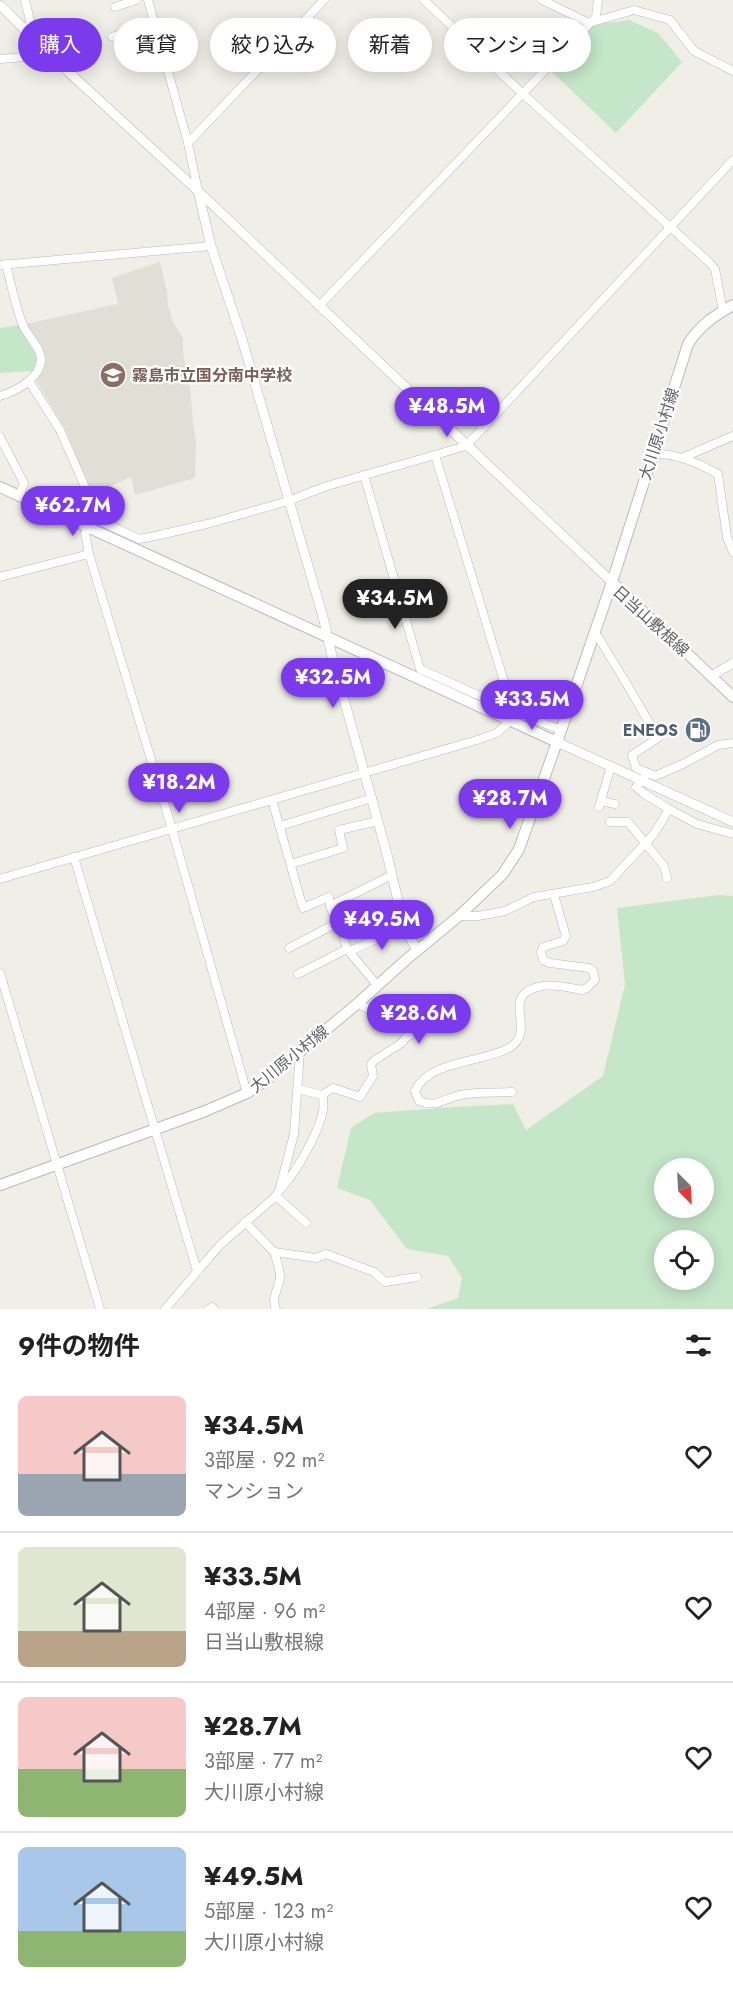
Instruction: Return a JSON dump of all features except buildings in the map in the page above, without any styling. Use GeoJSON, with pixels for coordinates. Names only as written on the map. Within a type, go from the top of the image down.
{"type":"FeatureCollection","features":[{"type":"Feature","properties":{"kind":"main road","name":"大川原小村線"},"geometry":{"type":"LineString","coordinates":[[612,582],[688,344],[706,321],[728,308]]}},
{"type":"Feature","properties":{"kind":"main road"},"geometry":{"type":"LineString","coordinates":[[0,487],[327,638],[511,716],[557,742]]}},
{"type":"Feature","properties":{"kind":"main road","name":"日当山敷根線"},"geometry":{"type":"LineString","coordinates":[[557,742],[612,582],[733,697]]}},
{"type":"Feature","properties":{"kind":"main road","name":"大川原小村線"},"geometry":{"type":"LineString","coordinates":[[0,1185],[154,1130],[247,1093],[300,1051],[498,880],[519,849],[557,742]]}},
{"type":"Feature","properties":{"kind":"street"},"geometry":{"type":"LineString","coordinates":[[25,0],[29,18]]}},
{"type":"Feature","properties":{"kind":"street"},"geometry":{"type":"LineString","coordinates":[[116,7],[136,0]]}},
{"type":"Feature","properties":{"kind":"street"},"geometry":{"type":"LineString","coordinates":[[148,0],[153,18]]}},
{"type":"Feature","properties":{"kind":"street"},"geometry":{"type":"LineString","coordinates":[[188,143],[324,0]]}},
{"type":"Feature","properties":{"kind":"street"},"geometry":{"type":"LineString","coordinates":[[424,0],[715,269],[728,308]]}},
{"type":"Feature","properties":{"kind":"street"},"geometry":{"type":"LineString","coordinates":[[542,0],[579,18]]}},
{"type":"Feature","properties":{"kind":"street"},"geometry":{"type":"LineString","coordinates":[[591,21],[596,17],[598,0]]}},
{"type":"Feature","properties":{"kind":"street"},"geometry":{"type":"LineString","coordinates":[[0,5],[18,23]]}},
{"type":"Feature","properties":{"kind":"street"},"geometry":{"type":"LineString","coordinates":[[591,22],[634,10],[669,20],[694,51],[733,71]]}},
{"type":"Feature","properties":{"kind":"street"},"geometry":{"type":"LineString","coordinates":[[0,59],[18,58]]}},
{"type":"Feature","properties":{"kind":"street"},"geometry":{"type":"LineString","coordinates":[[68,72],[612,582]]}},
{"type":"Feature","properties":{"kind":"street"},"geometry":{"type":"LineString","coordinates":[[168,72],[188,143],[211,246],[243,339],[372,798],[404,927],[417,950]]}},
{"type":"Feature","properties":{"kind":"street"},"geometry":{"type":"LineString","coordinates":[[319,306],[542,72]]}},
{"type":"Feature","properties":{"kind":"street"},"geometry":{"type":"LineString","coordinates":[[29,381],[60,430],[100,521],[139,539],[207,524],[288,501],[327,486],[466,446],[733,160]]}},
{"type":"Feature","properties":{"kind":"street"},"geometry":{"type":"LineString","coordinates":[[0,396],[29,381],[39,365],[40,358],[39,351],[23,326],[3,264],[211,246]]}},
{"type":"Feature","properties":{"kind":"street"},"geometry":{"type":"LineString","coordinates":[[682,458],[733,436]]}},
{"type":"Feature","properties":{"kind":"street"},"geometry":{"type":"LineString","coordinates":[[0,437],[24,483],[19,496]]}},
{"type":"Feature","properties":{"kind":"street"},"geometry":{"type":"LineString","coordinates":[[653,454],[682,458],[718,474],[727,537],[733,552]]}},
{"type":"Feature","properties":{"kind":"street"},"geometry":{"type":"LineString","coordinates":[[435,455],[511,716]]}},
{"type":"Feature","properties":{"kind":"street"},"geometry":{"type":"LineString","coordinates":[[364,475],[420,669],[511,716],[561,730]]}},
{"type":"Feature","properties":{"kind":"street"},"geometry":{"type":"LineString","coordinates":[[96,515],[85,534],[89,554],[172,829],[247,1093]]}},
{"type":"Feature","properties":{"kind":"street"},"geometry":{"type":"LineString","coordinates":[[0,577],[89,554]]}},
{"type":"Feature","properties":{"kind":"street"},"geometry":{"type":"LineString","coordinates":[[595,632],[658,738],[632,755],[636,768],[645,777]]}},
{"type":"Feature","properties":{"kind":"street"},"geometry":{"type":"LineString","coordinates":[[711,676],[733,663]]}},
{"type":"Feature","properties":{"kind":"street"},"geometry":{"type":"LineString","coordinates":[[0,879],[498,733],[511,716]]}},
{"type":"Feature","properties":{"kind":"street"},"geometry":{"type":"LineString","coordinates":[[557,742],[611,766],[645,777],[733,822]]}},
{"type":"Feature","properties":{"kind":"street"},"geometry":{"type":"LineString","coordinates":[[733,743],[718,745],[656,776],[645,777],[636,787],[697,824],[719,832],[733,834]]}},
{"type":"Feature","properties":{"kind":"street"},"geometry":{"type":"LineString","coordinates":[[611,766],[600,804],[615,804]]}},
{"type":"Feature","properties":{"kind":"street"},"geometry":{"type":"LineString","coordinates":[[280,826],[372,798]]}},
{"type":"Feature","properties":{"kind":"street"},"geometry":{"type":"LineString","coordinates":[[272,800],[303,908],[329,897],[330,906],[349,950],[377,985]]}},
{"type":"Feature","properties":{"kind":"street"},"geometry":{"type":"LineString","coordinates":[[459,916],[478,916],[505,910],[534,897],[554,895],[610,881],[654,834],[669,809]]}},
{"type":"Feature","properties":{"kind":"street"},"geometry":{"type":"LineString","coordinates":[[291,864],[343,848],[339,830],[378,820]]}},
{"type":"Feature","properties":{"kind":"street"},"geometry":{"type":"LineString","coordinates":[[613,824],[628,822],[664,866],[667,878]]}},
{"type":"Feature","properties":{"kind":"street"},"geometry":{"type":"LineString","coordinates":[[74,857],[197,1271]]}},
{"type":"Feature","properties":{"kind":"street"},"geometry":{"type":"LineString","coordinates":[[330,906],[392,874]]}},
{"type":"Feature","properties":{"kind":"street"},"geometry":{"type":"LineString","coordinates":[[512,1092],[460,1095],[429,1105],[419,1101],[415,1091],[421,1080],[429,1075],[452,1065],[491,1055],[514,1044],[521,1032],[519,1010],[521,996],[528,991],[548,986],[582,990],[595,980],[594,971],[589,968],[550,963],[541,957],[543,947],[563,941],[566,936],[554,895]]}},
{"type":"Feature","properties":{"kind":"street"},"geometry":{"type":"LineString","coordinates":[[289,948],[398,902]]}},
{"type":"Feature","properties":{"kind":"street"},"geometry":{"type":"LineString","coordinates":[[298,974],[404,927]]}},
{"type":"Feature","properties":{"kind":"street"},"geometry":{"type":"LineString","coordinates":[[0,973],[99,1309]]}},
{"type":"Feature","properties":{"kind":"street"},"geometry":{"type":"LineString","coordinates":[[298,1089],[322,1095],[333,1088],[360,1097],[373,1076],[372,1064],[375,1060],[426,1024],[424,1020],[412,1014],[402,1026],[395,1026],[358,1003]]}},
{"type":"Feature","properties":{"kind":"street"},"geometry":{"type":"LineString","coordinates":[[278,1193],[294,1134],[300,1051]]}},
{"type":"Feature","properties":{"kind":"street"},"geometry":{"type":"LineString","coordinates":[[170,1307],[197,1271],[291,1178],[319,1124],[324,1099],[322,1095]]}},
{"type":"Feature","properties":{"kind":"street"},"geometry":{"type":"LineString","coordinates":[[278,1193],[306,1223]]}},
{"type":"Feature","properties":{"kind":"street"},"geometry":{"type":"LineString","coordinates":[[245,1222],[274,1252],[280,1275],[273,1298],[276,1309]]}},
{"type":"Feature","properties":{"kind":"street"},"geometry":{"type":"LineString","coordinates":[[274,1252],[316,1258],[326,1254],[374,1272],[385,1282],[417,1277]]}},
{"type":"Feature","properties":{"kind":"street"},"geometry":{"type":"LineString","coordinates":[[209,1309],[212,1306],[214,1309]]}},
{"type":"Feature","properties":{"kind":"shaded area","name":"霧島市立国分南中学校"},"geometry":{"type":"Polygon","coordinates":[[[160,262],[168,306],[173,322],[183,338],[183,354],[190,384],[196,440],[195,478],[135,495],[131,477],[92,495],[66,430],[35,379],[44,360],[44,354],[25,324],[118,304],[112,278],[160,262]]]}},
{"type":"Feature","properties":{"kind":"green space"},"geometry":{"type":"Polygon","coordinates":[[[629,20],[658,33],[682,62],[616,133],[552,72],[591,72],[591,25],[629,20]]]}},
{"type":"Feature","properties":{"kind":"green space"},"geometry":{"type":"Polygon","coordinates":[[[20,325],[37,358],[33,371],[0,373],[0,328],[20,325]]]}},
{"type":"Feature","properties":{"kind":"green space"},"geometry":{"type":"Polygon","coordinates":[[[718,895],[733,896],[733,1309],[427,1309],[458,1298],[462,1278],[448,1256],[407,1249],[370,1200],[337,1188],[351,1128],[374,1113],[513,1104],[526,1130],[603,1076],[625,984],[617,908],[718,895]]]}},
{"type":"Feature","properties":{"kind":"place","name":"霧島市立国分南中学校"},"geometry":{"type":"Point","coordinates":[113,375]}},
{"type":"Feature","properties":{"kind":"place","name":"ENEOS"},"geometry":{"type":"Point","coordinates":[698,730]}}]}
